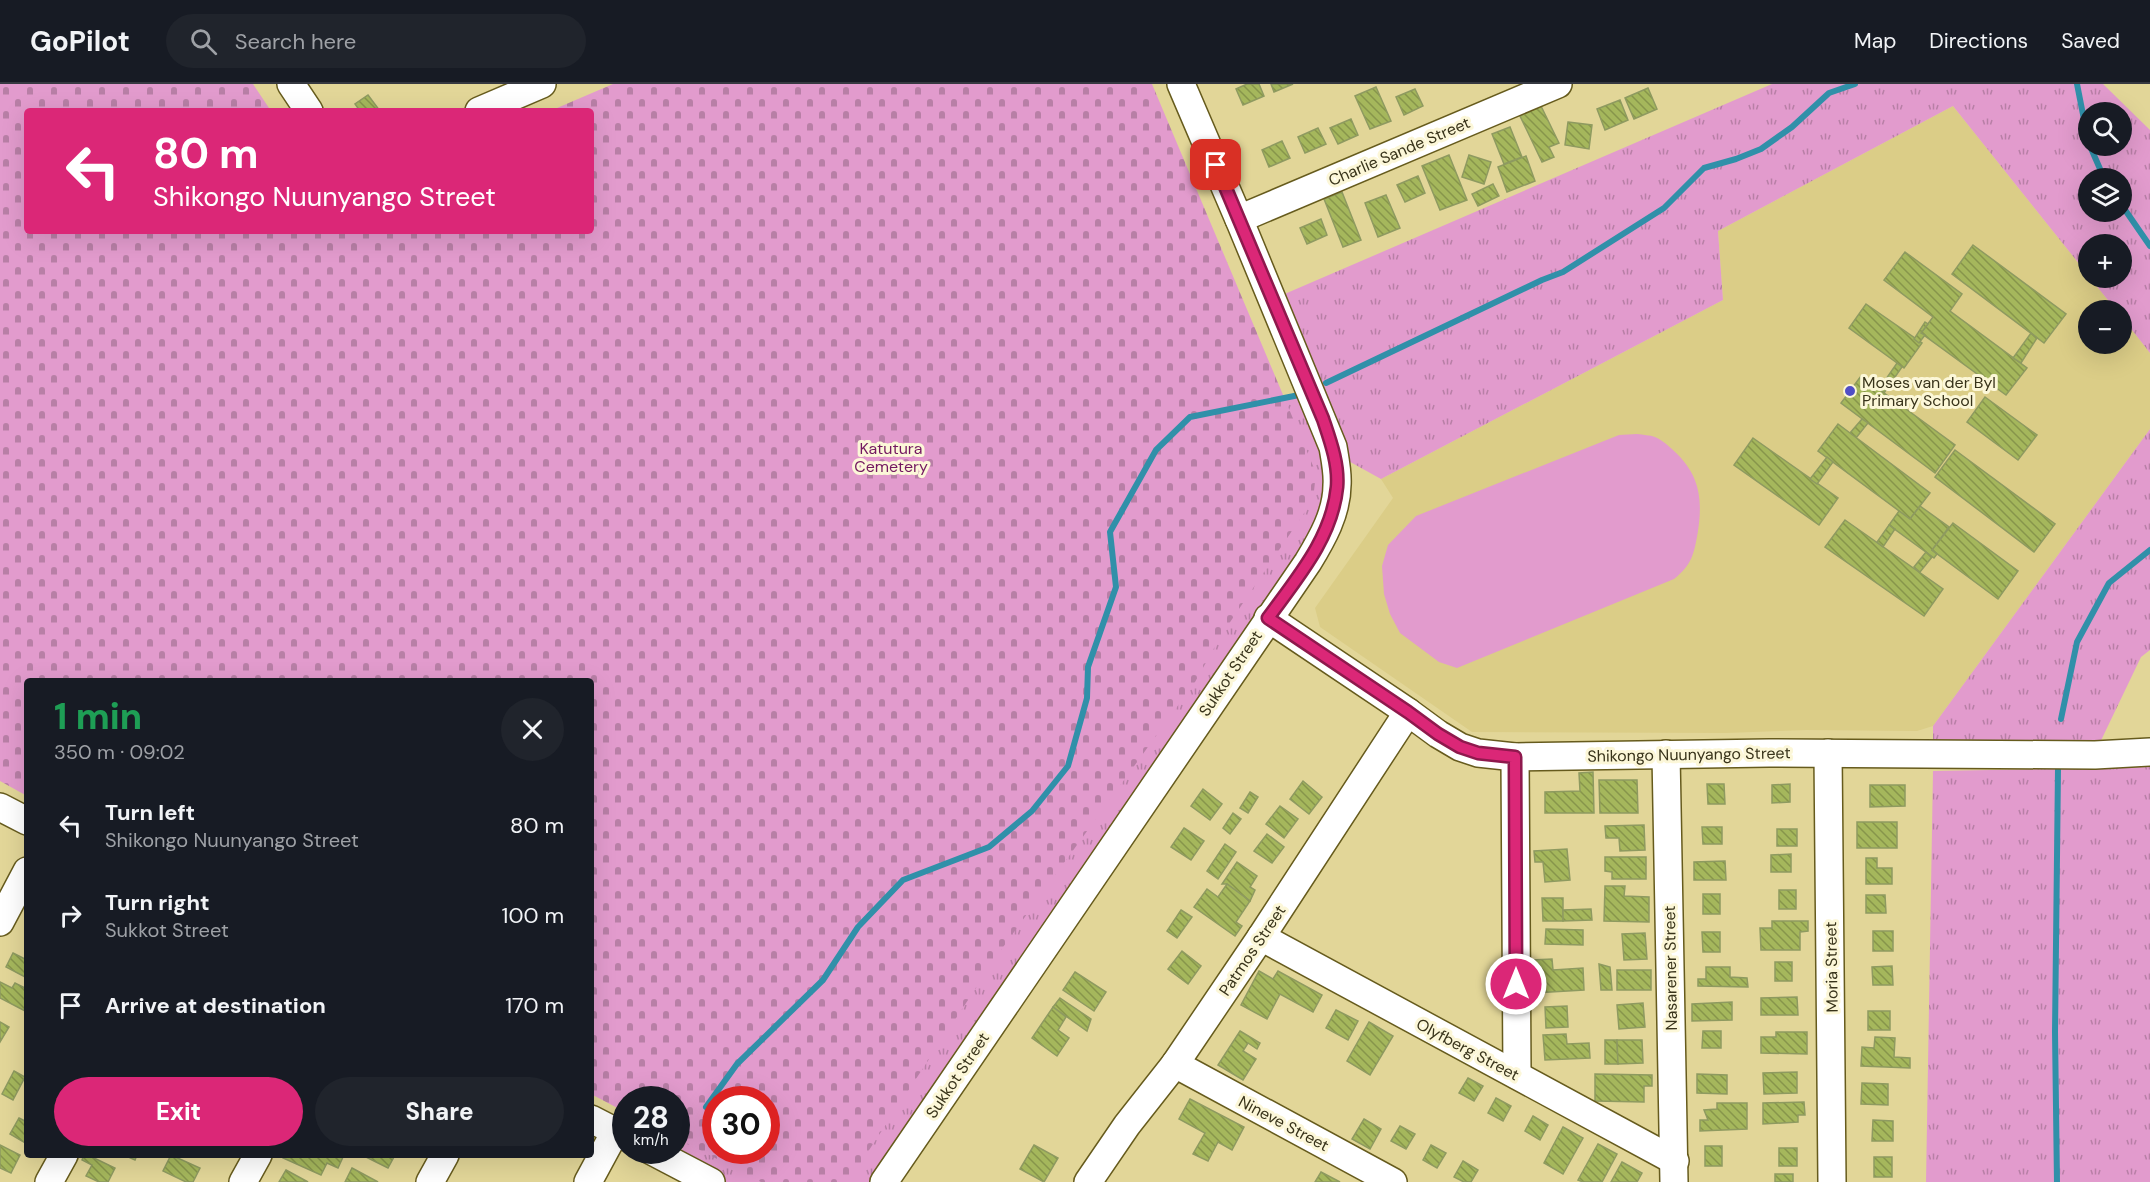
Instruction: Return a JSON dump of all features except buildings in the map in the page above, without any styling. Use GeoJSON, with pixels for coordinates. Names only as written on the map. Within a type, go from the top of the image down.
{"type":"FeatureCollection","features":[{"type":"Feature","properties":{"kind":"street"},"geometry":{"type":"LineString","coordinates":[[291,84],[307,108]]}},
{"type":"Feature","properties":{"kind":"street"},"geometry":{"type":"LineString","coordinates":[[483,108],[502,92],[542,84]]}},
{"type":"Feature","properties":{"kind":"street","name":"Sukkot Street"},"geometry":{"type":"LineString","coordinates":[[884,1182],[1308,562],[1323,537],[1332,515],[1338,485],[1333,447],[1181,84]]}},
{"type":"Feature","properties":{"kind":"street","name":"Charlie Sande Street"},"geometry":{"type":"LineString","coordinates":[[1239,219],[1558,84]]}},
{"type":"Feature","properties":{"kind":"street","name":"Shikongo Nuunyango Street"},"geometry":{"type":"LineString","coordinates":[[1268,618],[1438,734],[1460,747],[1478,753],[1515,757],[1828,753],[2095,755],[2150,752]]}},
{"type":"Feature","properties":{"kind":"street","name":"Patmos Street"},"geometry":{"type":"LineString","coordinates":[[1088,1182],[1127,1125],[1174,1064],[1261,937],[1408,712]]}},
{"type":"Feature","properties":{"kind":"street","name":"Moria Street"},"geometry":{"type":"LineString","coordinates":[[1828,753],[1832,1182]]}},
{"type":"Feature","properties":{"kind":"street","name":"Nasarener Street"},"geometry":{"type":"LineString","coordinates":[[1666,754],[1674,1172]]}},
{"type":"Feature","properties":{"kind":"street"},"geometry":{"type":"LineString","coordinates":[[1515,757],[1517,1075]]}},
{"type":"Feature","properties":{"kind":"street"},"geometry":{"type":"LineString","coordinates":[[0,807],[24,819]]}},
{"type":"Feature","properties":{"kind":"street"},"geometry":{"type":"LineString","coordinates":[[0,922],[24,877]]}},
{"type":"Feature","properties":{"kind":"street","name":"Olyfberg Street"},"geometry":{"type":"LineString","coordinates":[[1261,937],[1517,1075],[1674,1172]]}},
{"type":"Feature","properties":{"kind":"street","name":"Nineve Street"},"geometry":{"type":"LineString","coordinates":[[1174,1064],[1393,1182]]}},
{"type":"Feature","properties":{"kind":"street"},"geometry":{"type":"LineString","coordinates":[[594,1121],[612,1131]]}},
{"type":"Feature","properties":{"kind":"street"},"geometry":{"type":"LineString","coordinates":[[588,1182],[612,1147]]}},
{"type":"Feature","properties":{"kind":"street"},"geometry":{"type":"LineString","coordinates":[[49,1182],[62,1158]]}},
{"type":"Feature","properties":{"kind":"street"},"geometry":{"type":"LineString","coordinates":[[243,1182],[256,1158]]}},
{"type":"Feature","properties":{"kind":"street"},"geometry":{"type":"LineString","coordinates":[[430,1182],[443,1158]]}},
{"type":"Feature","properties":{"kind":"street"},"geometry":{"type":"LineString","coordinates":[[677,1164],[711,1182]]}},
{"type":"Feature","properties":{"kind":"shaded area","name":"Moses van der Byl Primary School"},"geometry":{"type":"Polygon","coordinates":[[[1953,106],[2078,262],[2078,288],[2098,288],[2108,300],[2078,300],[2078,354],[2132,354],[2132,330],[2150,353],[2150,429],[1933,726],[1917,731],[1472,732],[1320,627],[1315,608],[1393,498],[1381,479],[1723,300],[1718,231],[1953,106]]]}},
{"type":"Feature","properties":{"kind":"green space","name":"Katutura Cemetery"},"geometry":{"type":"Polygon","coordinates":[[[0,84],[253,84],[269,108],[24,108],[24,234],[594,234],[594,108],[557,108],[613,84],[1152,84],[1316,473],[1313,500],[1222,634],[1195,682],[1001,950],[848,1182],[761,1182],[727,1164],[780,1164],[780,1086],[702,1086],[702,1151],[690,1145],[690,1086],[612,1086],[612,1105],[594,1096],[594,678],[24,678],[24,794],[0,781],[0,84]]]}},
{"type":"Feature","properties":{"kind":"green space"},"geometry":{"type":"Polygon","coordinates":[[[1772,84],[2103,84],[2121,102],[2078,102],[2078,156],[2132,156],[2132,112],[2150,130],[2150,353],[2132,330],[2132,300],[2108,300],[2098,288],[2132,288],[2132,234],[2078,234],[2078,262],[1953,106],[1718,231],[1723,300],[1381,479],[1334,453],[1332,515],[884,1182],[711,1182],[676,1164],[690,1164],[690,1135],[702,1114],[702,1164],[780,1164],[780,1086],[721,1086],[1190,417],[1307,394],[1273,299],[1772,84]]]}},
{"type":"Feature","properties":{"kind":"green space"},"geometry":{"type":"Polygon","coordinates":[[[2150,429],[2150,650],[2141,657],[2095,753],[1933,756],[1933,726],[2150,429]]]}},
{"type":"Feature","properties":{"kind":"green space"},"geometry":{"type":"Polygon","coordinates":[[[1637,434],[1655,437],[1670,447],[1689,469],[1697,487],[1700,508],[1698,531],[1691,558],[1680,574],[1674,579],[1457,668],[1439,662],[1400,633],[1390,614],[1384,594],[1382,566],[1388,545],[1416,516],[1619,435],[1637,434]]]}},
{"type":"Feature","properties":{"kind":"green space"},"geometry":{"type":"Polygon","coordinates":[[[2150,767],[2150,1182],[1926,1182],[1933,771],[2150,767]]]}},
{"type":"Feature","properties":{"kind":"waterway"},"geometry":{"type":"LineString","coordinates":[[1326,383],[1563,272],[1664,208],[1704,168],[1761,149],[1792,127],[1829,93],[1855,84]]}},
{"type":"Feature","properties":{"kind":"waterway"},"geometry":{"type":"LineString","coordinates":[[2077,84],[2081,102]]}},
{"type":"Feature","properties":{"kind":"waterway"},"geometry":{"type":"LineString","coordinates":[[2094,156],[2100,168]]}},
{"type":"Feature","properties":{"kind":"waterway"},"geometry":{"type":"LineString","coordinates":[[2132,220],[2150,246]]}},
{"type":"Feature","properties":{"kind":"waterway"},"geometry":{"type":"LineString","coordinates":[[721,1086],[737,1064],[823,980],[858,927],[903,880],[989,847],[1032,811],[1068,766],[1087,698],[1088,667],[1116,587],[1110,532],[1156,450],[1190,417],[1304,394]]}},
{"type":"Feature","properties":{"kind":"waterway"},"geometry":{"type":"LineString","coordinates":[[2061,719],[2077,642],[2109,583],[2150,550]]}},
{"type":"Feature","properties":{"kind":"waterway"},"geometry":{"type":"LineString","coordinates":[[2057,1182],[2055,1032],[2058,769]]}},
{"type":"Feature","properties":{"kind":"place","name":"Moses van der Byl Primary School"},"geometry":{"type":"Point","coordinates":[1850,391]}},
{"type":"Feature","properties":{"kind":"route"},"geometry":{"type":"LineString","coordinates":[[1216,165],[1323,419],[1333,447],[1338,485],[1332,515],[1323,537],[1268,618],[1460,747],[1478,753],[1515,757],[1516,984]]}}]}
